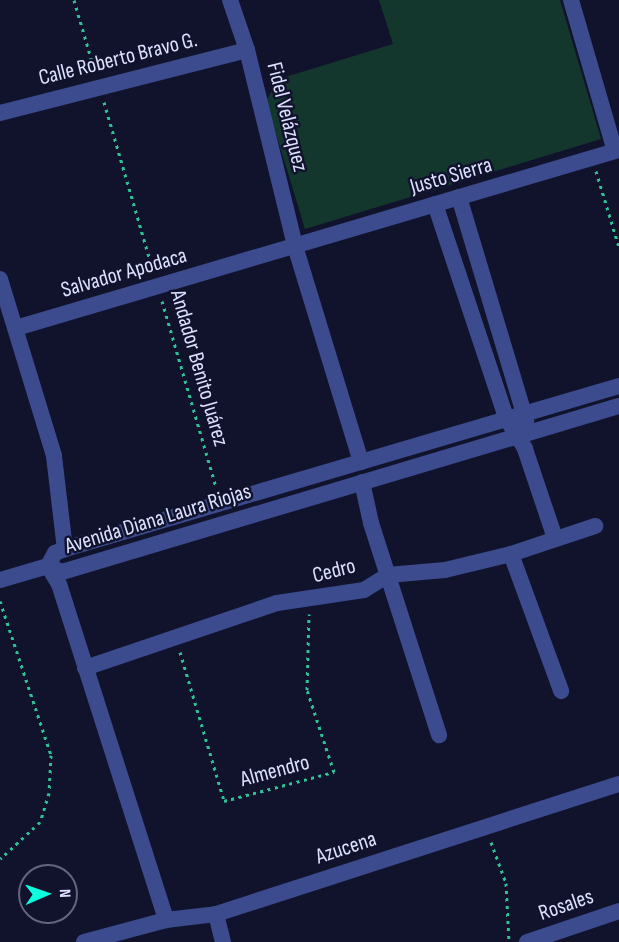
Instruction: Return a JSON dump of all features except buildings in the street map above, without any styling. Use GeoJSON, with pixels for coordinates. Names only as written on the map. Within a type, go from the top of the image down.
{"type":"FeatureCollection","features":[{"type":"Feature","properties":{"kind":"street","name":"Fidel Velázquez"},"geometry":{"type":"LineString","coordinates":[[230,0],[247,50],[295,246],[361,462]]}},
{"type":"Feature","properties":{"kind":"street"},"geometry":{"type":"LineString","coordinates":[[576,1],[617,151]]}},
{"type":"Feature","properties":{"kind":"street","name":"Calle Roberto Bravo G."},"geometry":{"type":"LineString","coordinates":[[0,113],[247,50]]}},
{"type":"Feature","properties":{"kind":"street","name":"Justo Sierra"},"geometry":{"type":"LineString","coordinates":[[295,246],[617,151]]}},
{"type":"Feature","properties":{"kind":"street"},"geometry":{"type":"LineString","coordinates":[[459,197],[523,412],[523,440],[555,538]]}},
{"type":"Feature","properties":{"kind":"street"},"geometry":{"type":"LineString","coordinates":[[435,204],[506,418],[523,440]]}},
{"type":"Feature","properties":{"kind":"street","name":"Salvador Apodaca"},"geometry":{"type":"LineString","coordinates":[[15,328],[295,246]]}},
{"type":"Feature","properties":{"kind":"street"},"geometry":{"type":"LineString","coordinates":[[0,279],[54,456],[65,549]]}},
{"type":"Feature","properties":{"kind":"street","name":"Avenida Diana Laura Riojas"},"geometry":{"type":"LineString","coordinates":[[619,386],[523,412],[65,549],[55,553],[48,566],[62,572],[362,482],[523,440],[619,406]]}},
{"type":"Feature","properties":{"kind":"street"},"geometry":{"type":"LineString","coordinates":[[362,482],[370,524],[439,735]]}},
{"type":"Feature","properties":{"kind":"street","name":"Cedro"},"geometry":{"type":"LineString","coordinates":[[85,668],[277,603],[309,601],[364,590],[388,575],[445,570],[511,554],[595,526]]}},
{"type":"Feature","properties":{"kind":"street"},"geometry":{"type":"LineString","coordinates":[[511,554],[561,691]]}},
{"type":"Feature","properties":{"kind":"street"},"geometry":{"type":"LineString","coordinates":[[0,580],[48,566],[59,584],[166,920]]}},
{"type":"Feature","properties":{"kind":"street","name":"Azucena"},"geometry":{"type":"LineString","coordinates":[[84,942],[166,920],[216,914],[619,784]]}},
{"type":"Feature","properties":{"kind":"street","name":"Rosales"},"geometry":{"type":"LineString","coordinates":[[527,942],[619,911]]}},
{"type":"Feature","properties":{"kind":"street"},"geometry":{"type":"LineString","coordinates":[[216,914],[223,942]]}},
{"type":"Feature","properties":{"kind":"path","name":"Andador Benito Juárez"},"geometry":{"type":"LineString","coordinates":[[74,0],[221,503]]}},
{"type":"Feature","properties":{"kind":"path"},"geometry":{"type":"LineString","coordinates":[[592,158],[619,247]]}},
{"type":"Feature","properties":{"kind":"path"},"geometry":{"type":"LineString","coordinates":[[0,601],[51,755],[49,793],[40,822],[0,859]]}},
{"type":"Feature","properties":{"kind":"path","name":"Almendro"},"geometry":{"type":"LineString","coordinates":[[176,639],[224,801],[334,772],[307,690],[309,601]]}},
{"type":"Feature","properties":{"kind":"path"},"geometry":{"type":"LineString","coordinates":[[482,828],[497,851],[507,883],[510,942]]}},
{"type":"Feature","properties":{"kind":"green space"},"geometry":{"type":"Polygon","coordinates":[[[379,0],[560,0],[601,139],[305,229],[266,101],[279,79],[393,44],[379,0]]]}}]}
